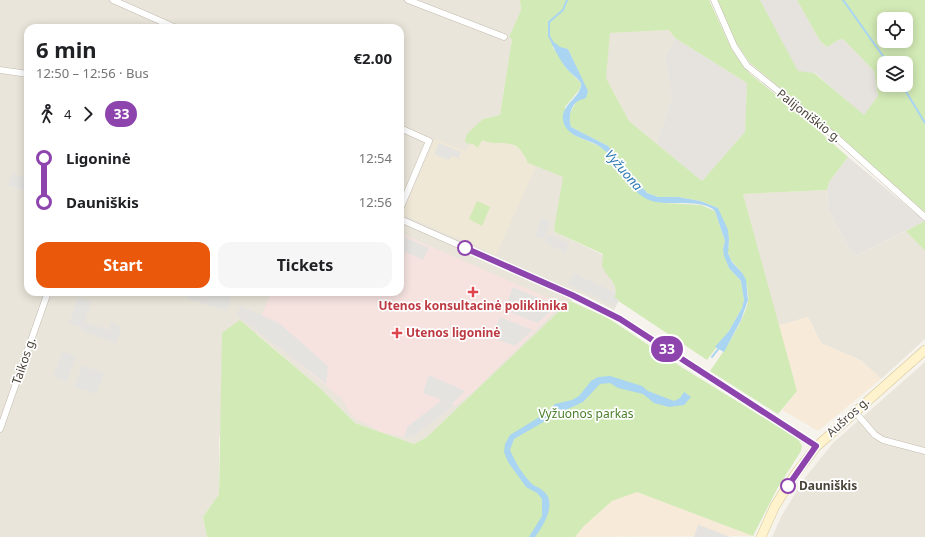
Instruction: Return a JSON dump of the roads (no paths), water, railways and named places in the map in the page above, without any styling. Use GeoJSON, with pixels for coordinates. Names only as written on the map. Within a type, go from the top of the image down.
{"type":"FeatureCollection","features":[{"type":"Feature","properties":{"kind":"street"},"geometry":{"type":"LineString","coordinates":[[114,0],[167,24]]}},
{"type":"Feature","properties":{"kind":"street"},"geometry":{"type":"LineString","coordinates":[[408,0],[504,38]]}},
{"type":"Feature","properties":{"kind":"street","name":"Palijoniškio g."},"geometry":{"type":"LineString","coordinates":[[714,0],[734,46],[747,66],[837,138],[925,217]]}},
{"type":"Feature","properties":{"kind":"street"},"geometry":{"type":"LineString","coordinates":[[0,70],[24,73]]}},
{"type":"Feature","properties":{"kind":"street"},"geometry":{"type":"LineString","coordinates":[[404,130],[429,141],[404,200]]}},
{"type":"Feature","properties":{"kind":"street"},"geometry":{"type":"LineString","coordinates":[[404,221],[572,295],[620,319],[816,446]]}},
{"type":"Feature","properties":{"kind":"street","name":"Taikos g."},"geometry":{"type":"LineString","coordinates":[[0,429],[47,296]]}},
{"type":"Feature","properties":{"kind":"street","name":"Aušros g."},"geometry":{"type":"LineString","coordinates":[[761,537],[790,482],[816,446],[925,350]]}},
{"type":"Feature","properties":{"kind":"street"},"geometry":{"type":"LineString","coordinates":[[854,412],[879,438],[925,451]]}},
{"type":"Feature","properties":{"kind":"water"},"geometry":{"type":"Polygon","coordinates":[[[550,39],[560,47],[568,49],[588,91],[586,98],[577,102],[572,108],[570,116],[571,127],[608,146],[647,193],[658,197],[678,197],[700,201],[718,208],[728,230],[728,253],[732,262],[743,274],[746,280],[748,300],[741,320],[724,352],[715,347],[729,331],[742,308],[744,300],[741,281],[729,268],[724,256],[723,249],[725,241],[715,211],[710,207],[703,205],[663,203],[647,199],[632,187],[603,149],[569,131],[565,126],[563,114],[578,92],[581,83],[565,66],[550,39]]]}},
{"type":"Feature","properties":{"kind":"water"},"geometry":{"type":"Polygon","coordinates":[[[610,376],[642,386],[648,391],[674,401],[680,398],[684,392],[691,397],[684,405],[669,407],[654,403],[643,394],[618,388],[610,383],[600,384],[583,402],[559,413],[514,439],[510,450],[517,464],[525,477],[534,486],[541,489],[547,495],[549,501],[548,514],[542,527],[535,537],[529,537],[542,516],[542,499],[537,493],[526,487],[508,462],[504,452],[505,444],[510,435],[546,413],[555,404],[572,400],[579,396],[591,381],[598,377],[610,376]]]}},
{"type":"Feature","properties":{"kind":"waterway","name":"Vyžuona"},"geometry":{"type":"LineString","coordinates":[[552,41],[549,36],[549,22],[563,10],[567,0]]}},
{"type":"Feature","properties":{"kind":"waterway"},"geometry":{"type":"LineString","coordinates":[[843,0],[883,56]]}},
{"type":"Feature","properties":{"kind":"waterway"},"geometry":{"type":"LineString","coordinates":[[906,92],[925,123]]}},
{"type":"Feature","properties":{"kind":"waterway","name":"Vyžuona"},"geometry":{"type":"LineString","coordinates":[[712,357],[719,348]]}},
{"type":"Feature","properties":{"kind":"place","name":"Utenos konsultacinė poliklinika"},"geometry":{"type":"Point","coordinates":[473,292]}},
{"type":"Feature","properties":{"kind":"place","name":"Utenos ligoninė"},"geometry":{"type":"Point","coordinates":[397,333]}},
{"type":"Feature","properties":{"kind":"place","name":"Dauniškis"},"geometry":{"type":"Point","coordinates":[788,486]}},
{"type":"Feature","properties":{"kind":"park label","name":"Vyžuonos parkas"},"geometry":{"type":"Point","coordinates":[586,414]}}]}
